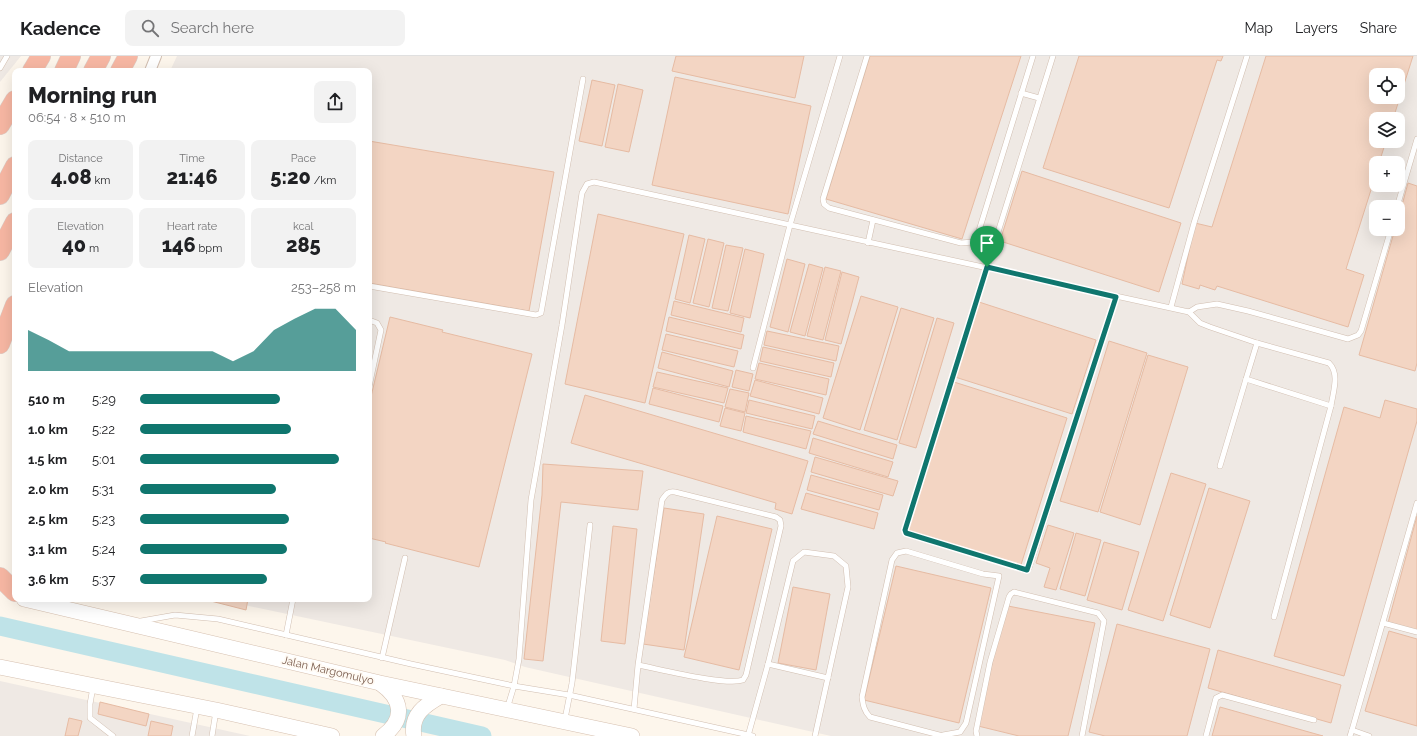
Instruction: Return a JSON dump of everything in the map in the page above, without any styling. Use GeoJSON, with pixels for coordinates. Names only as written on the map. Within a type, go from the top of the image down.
{"type":"FeatureCollection","features":[{"type":"Feature","properties":{"kind":"highway"},"geometry":{"type":"LineString","coordinates":[[34,68],[41,56]]}},
{"type":"Feature","properties":{"kind":"highway"},"geometry":{"type":"LineString","coordinates":[[65,68],[71,56]]}},
{"type":"Feature","properties":{"kind":"highway"},"geometry":{"type":"LineString","coordinates":[[95,68],[101,56]]}},
{"type":"Feature","properties":{"kind":"highway"},"geometry":{"type":"LineString","coordinates":[[122,68],[128,56]]}},
{"type":"Feature","properties":{"kind":"highway"},"geometry":{"type":"LineString","coordinates":[[129,68],[132,56]]}},
{"type":"Feature","properties":{"kind":"highway"},"geometry":{"type":"LineString","coordinates":[[0,125],[12,105]]}},
{"type":"Feature","properties":{"kind":"highway"},"geometry":{"type":"LineString","coordinates":[[0,195],[12,172]]}},
{"type":"Feature","properties":{"kind":"highway"},"geometry":{"type":"LineString","coordinates":[[0,251],[12,228]]}},
{"type":"Feature","properties":{"kind":"highway"},"geometry":{"type":"LineString","coordinates":[[0,344],[12,313]]}},
{"type":"Feature","properties":{"kind":"highway"},"geometry":{"type":"LineString","coordinates":[[0,357],[12,336]]}},
{"type":"Feature","properties":{"kind":"highway"},"geometry":{"type":"LineString","coordinates":[[0,577],[12,589]]}},
{"type":"Feature","properties":{"kind":"main road"},"geometry":{"type":"LineString","coordinates":[[0,593],[12,596]]}},
{"type":"Feature","properties":{"kind":"main road","name":"Jalan Margomulyo"},"geometry":{"type":"LineString","coordinates":[[57,603],[128,623],[385,686],[438,698],[507,710],[632,736]]}},
{"type":"Feature","properties":{"kind":"main road"},"geometry":{"type":"LineString","coordinates":[[0,667],[198,706],[314,734],[332,736]]}},
{"type":"Feature","properties":{"kind":"main road"},"geometry":{"type":"LineString","coordinates":[[383,736],[393,728],[399,711],[398,702],[385,686]]}},
{"type":"Feature","properties":{"kind":"main road"},"geometry":{"type":"LineString","coordinates":[[414,736],[414,722],[417,715],[421,709],[438,698]]}},
{"type":"Feature","properties":{"kind":"street"},"geometry":{"type":"LineString","coordinates":[[151,68],[156,56]]}},
{"type":"Feature","properties":{"kind":"lane"},"geometry":{"type":"LineString","coordinates":[[0,68],[7,56]]}},
{"type":"Feature","properties":{"kind":"lane"},"geometry":{"type":"LineString","coordinates":[[753,368],[790,225],[840,56]]}},
{"type":"Feature","properties":{"kind":"lane"},"geometry":{"type":"LineString","coordinates":[[867,56],[823,199],[824,204],[829,208],[962,243],[973,242],[977,237],[1033,56]]}},
{"type":"Feature","properties":{"kind":"lane"},"geometry":{"type":"LineString","coordinates":[[1053,56],[905,530],[906,533],[1025,570],[1029,568],[1116,297]]}},
{"type":"Feature","properties":{"kind":"lane"},"geometry":{"type":"LineString","coordinates":[[1171,307],[1194,222],[1247,56]]}},
{"type":"Feature","properties":{"kind":"lane"},"geometry":{"type":"LineString","coordinates":[[372,287],[536,315],[541,313],[583,79]]}},
{"type":"Feature","properties":{"kind":"lane"},"geometry":{"type":"LineString","coordinates":[[1021,94],[1039,98]]}},
{"type":"Feature","properties":{"kind":"lane"},"geometry":{"type":"LineString","coordinates":[[1399,200],[1417,139]]}},
{"type":"Feature","properties":{"kind":"lane"},"geometry":{"type":"LineString","coordinates":[[507,710],[514,686],[519,659],[531,500],[562,325],[582,193],[588,184],[594,182],[868,243],[987,267],[1116,297],[1171,307],[1189,312],[1200,322],[1257,343],[1329,362],[1336,377],[1331,406],[1274,617]]}},
{"type":"Feature","properties":{"kind":"lane"},"geometry":{"type":"LineString","coordinates":[[868,243],[873,220]]}},
{"type":"Feature","properties":{"kind":"lane"},"geometry":{"type":"LineString","coordinates":[[1189,312],[1197,307],[1217,304],[1248,311],[1348,339],[1354,338],[1361,331],[1389,236]]}},
{"type":"Feature","properties":{"kind":"lane"},"geometry":{"type":"LineString","coordinates":[[372,321],[377,323],[380,330],[372,371]]}},
{"type":"Feature","properties":{"kind":"lane"},"geometry":{"type":"LineString","coordinates":[[1220,466],[1257,343]]}},
{"type":"Feature","properties":{"kind":"lane"},"geometry":{"type":"LineString","coordinates":[[1246,379],[1331,406]]}},
{"type":"Feature","properties":{"kind":"lane"},"geometry":{"type":"LineString","coordinates":[[634,709],[638,665],[662,500],[666,494],[670,491],[675,492],[780,520],[780,526],[746,675],[743,680],[731,681],[708,678],[638,665]]}},
{"type":"Feature","properties":{"kind":"lane"},"geometry":{"type":"LineString","coordinates":[[1370,736],[1351,733],[1417,504]]}},
{"type":"Feature","properties":{"kind":"lane"},"geometry":{"type":"LineString","coordinates":[[564,722],[569,695],[590,525]]}},
{"type":"Feature","properties":{"kind":"lane"},"geometry":{"type":"LineString","coordinates":[[906,551],[983,574],[999,576],[966,723],[960,732],[943,735],[915,730],[870,717],[863,705],[862,697],[892,560],[897,553],[906,551]]}},
{"type":"Feature","properties":{"kind":"lane"},"geometry":{"type":"LineString","coordinates":[[128,623],[176,615],[218,619],[382,658],[514,686],[569,695],[750,736],[793,561],[804,552],[834,556],[846,566],[848,587],[815,736]]}},
{"type":"Feature","properties":{"kind":"lane"},"geometry":{"type":"LineString","coordinates":[[382,658],[405,558]]}},
{"type":"Feature","properties":{"kind":"lane"},"geometry":{"type":"LineString","coordinates":[[977,736],[976,731],[990,662],[1011,594],[1014,592],[1098,613],[1104,621],[1082,736]]}},
{"type":"Feature","properties":{"kind":"lane"},"geometry":{"type":"LineString","coordinates":[[286,635],[292,602]]}},
{"type":"Feature","properties":{"kind":"lane"},"geometry":{"type":"LineString","coordinates":[[1383,623],[1417,632]]}},
{"type":"Feature","properties":{"kind":"lane"},"geometry":{"type":"LineString","coordinates":[[768,664],[828,678]]}},
{"type":"Feature","properties":{"kind":"lane"},"geometry":{"type":"LineString","coordinates":[[93,686],[90,704],[90,718],[113,736]]}},
{"type":"Feature","properties":{"kind":"lane"},"geometry":{"type":"LineString","coordinates":[[1206,736],[1216,698],[1222,695],[1314,720]]}},
{"type":"Feature","properties":{"kind":"lane"},"geometry":{"type":"LineString","coordinates":[[192,736],[198,706]]}},
{"type":"Feature","properties":{"kind":"lane"},"geometry":{"type":"LineString","coordinates":[[212,736],[216,710]]}},
{"type":"Feature","properties":{"kind":"shaded area"},"geometry":{"type":"Polygon","coordinates":[[[0,56],[21,56],[0,82],[0,56]]]}},
{"type":"Feature","properties":{"kind":"shaded area"},"geometry":{"type":"Polygon","coordinates":[[[177,56],[1417,56],[1417,736],[831,736],[525,667],[505,660],[230,602],[372,602],[372,68],[171,68],[177,56]]]}},
{"type":"Feature","properties":{"kind":"shaded area"},"geometry":{"type":"Polygon","coordinates":[[[0,681],[250,736],[0,736],[0,681]]]}},
{"type":"Feature","properties":{"kind":"building"},"geometry":{"type":"Polygon","coordinates":[[[676,56],[804,56],[795,98],[672,71],[676,56]]]}},
{"type":"Feature","properties":{"kind":"building"},"geometry":{"type":"Polygon","coordinates":[[[870,56],[1021,56],[962,239],[826,199],[870,56]]]}},
{"type":"Feature","properties":{"kind":"building"},"geometry":{"type":"Polygon","coordinates":[[[1079,56],[1223,56],[1221,61],[1217,60],[1169,208],[1043,168],[1079,56]]]}},
{"type":"Feature","properties":{"kind":"building"},"geometry":{"type":"Polygon","coordinates":[[[1266,56],[1413,56],[1405,81],[1405,68],[1369,68],[1369,104],[1398,104],[1395,112],[1369,112],[1369,148],[1384,148],[1381,156],[1369,156],[1369,192],[1370,192],[1346,269],[1364,275],[1348,327],[1217,286],[1215,290],[1200,285],[1199,289],[1182,284],[1195,223],[1212,227],[1266,56]]]}},
{"type":"Feature","properties":{"kind":"building"},"geometry":{"type":"Polygon","coordinates":[[[675,77],[811,106],[788,214],[652,185],[675,77]]]}},
{"type":"Feature","properties":{"kind":"building"},"geometry":{"type":"Polygon","coordinates":[[[592,80],[615,85],[602,146],[579,141],[592,80]]]}},
{"type":"Feature","properties":{"kind":"building"},"geometry":{"type":"Polygon","coordinates":[[[618,84],[643,90],[629,152],[605,147],[618,84]]]}},
{"type":"Feature","properties":{"kind":"building"},"geometry":{"type":"Polygon","coordinates":[[[372,142],[554,172],[529,311],[372,284],[372,142]]]}},
{"type":"Feature","properties":{"kind":"building"},"geometry":{"type":"Polygon","coordinates":[[[1022,171],[1181,223],[1159,292],[1000,241],[1022,171]]]}},
{"type":"Feature","properties":{"kind":"building"},"geometry":{"type":"Polygon","coordinates":[[[1408,183],[1417,186],[1417,363],[1415,371],[1359,355],[1393,236],[1405,236],[1405,200],[1403,200],[1408,183]]]}},
{"type":"Feature","properties":{"kind":"building"},"geometry":{"type":"Polygon","coordinates":[[[598,214],[684,234],[645,403],[565,384],[598,214]]]}},
{"type":"Feature","properties":{"kind":"building"},"geometry":{"type":"Polygon","coordinates":[[[689,235],[705,239],[690,303],[675,299],[689,235]]]}},
{"type":"Feature","properties":{"kind":"building"},"geometry":{"type":"Polygon","coordinates":[[[708,239],[724,243],[709,307],[693,303],[708,239]]]}},
{"type":"Feature","properties":{"kind":"building"},"geometry":{"type":"Polygon","coordinates":[[[726,245],[743,248],[728,311],[712,308],[726,245]]]}},
{"type":"Feature","properties":{"kind":"building"},"geometry":{"type":"Polygon","coordinates":[[[745,249],[764,254],[750,318],[730,313],[745,249]]]}},
{"type":"Feature","properties":{"kind":"building"},"geometry":{"type":"Polygon","coordinates":[[[787,259],[805,264],[788,332],[770,327],[787,259]]]}},
{"type":"Feature","properties":{"kind":"building"},"geometry":{"type":"Polygon","coordinates":[[[809,264],[823,268],[805,336],[790,332],[809,264]]]}},
{"type":"Feature","properties":{"kind":"building"},"geometry":{"type":"Polygon","coordinates":[[[825,267],[841,271],[823,340],[807,336],[825,267]]]}},
{"type":"Feature","properties":{"kind":"building"},"geometry":{"type":"Polygon","coordinates":[[[842,272],[859,277],[841,344],[825,340],[842,272]]]}},
{"type":"Feature","properties":{"kind":"building"},"geometry":{"type":"Polygon","coordinates":[[[861,296],[898,307],[860,430],[823,418],[861,296]]]}},
{"type":"Feature","properties":{"kind":"building"},"geometry":{"type":"Polygon","coordinates":[[[674,301],[744,318],[741,332],[671,315],[674,301]]]}},
{"type":"Feature","properties":{"kind":"building"},"geometry":{"type":"Polygon","coordinates":[[[979,302],[1096,340],[1072,414],[955,377],[979,302]]]}},
{"type":"Feature","properties":{"kind":"building"},"geometry":{"type":"Polygon","coordinates":[[[901,308],[934,318],[897,440],[864,430],[901,308]]]}},
{"type":"Feature","properties":{"kind":"building"},"geometry":{"type":"Polygon","coordinates":[[[390,317],[443,330],[442,332],[532,354],[479,567],[372,539],[372,392],[390,317]]]}},
{"type":"Feature","properties":{"kind":"building"},"geometry":{"type":"Polygon","coordinates":[[[669,317],[744,335],[741,349],[666,331],[669,317]]]}},
{"type":"Feature","properties":{"kind":"building"},"geometry":{"type":"Polygon","coordinates":[[[937,318],[954,323],[916,448],[899,443],[937,318]]]}},
{"type":"Feature","properties":{"kind":"building"},"geometry":{"type":"Polygon","coordinates":[[[767,331],[839,346],[836,361],[764,345],[767,331]]]}},
{"type":"Feature","properties":{"kind":"building"},"geometry":{"type":"Polygon","coordinates":[[[666,334],[738,351],[734,367],[662,350],[666,334]]]}},
{"type":"Feature","properties":{"kind":"building"},"geometry":{"type":"Polygon","coordinates":[[[1109,341],[1147,353],[1098,512],[1060,501],[1109,341]]]}},
{"type":"Feature","properties":{"kind":"building"},"geometry":{"type":"Polygon","coordinates":[[[763,347],[834,363],[831,377],[760,361],[763,347]]]}},
{"type":"Feature","properties":{"kind":"building"},"geometry":{"type":"Polygon","coordinates":[[[662,352],[733,371],[729,387],[658,368],[662,352]]]}},
{"type":"Feature","properties":{"kind":"building"},"geometry":{"type":"Polygon","coordinates":[[[1148,355],[1188,367],[1140,525],[1100,512],[1148,355]]]}},
{"type":"Feature","properties":{"kind":"building"},"geometry":{"type":"Polygon","coordinates":[[[759,363],[829,379],[826,395],[755,379],[759,363]]]}},
{"type":"Feature","properties":{"kind":"building"},"geometry":{"type":"Polygon","coordinates":[[[736,370],[753,374],[749,391],[732,387],[736,370]]]}},
{"type":"Feature","properties":{"kind":"building"},"geometry":{"type":"Polygon","coordinates":[[[657,372],[728,388],[724,403],[653,387],[657,372]]]}},
{"type":"Feature","properties":{"kind":"building"},"geometry":{"type":"Polygon","coordinates":[[[755,380],[823,398],[819,414],[750,396],[755,380]]]}},
{"type":"Feature","properties":{"kind":"building"},"geometry":{"type":"Polygon","coordinates":[[[954,382],[1067,418],[1020,568],[907,532],[954,382]]]}},
{"type":"Feature","properties":{"kind":"building"},"geometry":{"type":"Polygon","coordinates":[[[653,388],[723,406],[719,422],[649,404],[653,388]]]}},
{"type":"Feature","properties":{"kind":"building"},"geometry":{"type":"Polygon","coordinates":[[[730,389],[749,393],[745,412],[725,407],[730,389]]]}},
{"type":"Feature","properties":{"kind":"building"},"geometry":{"type":"Polygon","coordinates":[[[585,395],[808,461],[792,514],[775,509],[776,503],[571,443],[585,395]]]}},
{"type":"Feature","properties":{"kind":"building"},"geometry":{"type":"Polygon","coordinates":[[[749,400],[815,416],[812,429],[746,413],[749,400]]]}},
{"type":"Feature","properties":{"kind":"building"},"geometry":{"type":"Polygon","coordinates":[[[1385,400],[1417,409],[1417,421],[1344,676],[1274,656],[1344,407],[1380,418],[1385,400]]]}},
{"type":"Feature","properties":{"kind":"building"},"geometry":{"type":"Polygon","coordinates":[[[725,408],[745,413],[741,431],[720,426],[725,408]]]}},
{"type":"Feature","properties":{"kind":"building"},"geometry":{"type":"Polygon","coordinates":[[[746,416],[811,431],[806,449],[743,432],[746,416]]]}},
{"type":"Feature","properties":{"kind":"building"},"geometry":{"type":"Polygon","coordinates":[[[818,421],[897,445],[893,459],[813,434],[818,421]]]}},
{"type":"Feature","properties":{"kind":"building"},"geometry":{"type":"Polygon","coordinates":[[[813,438],[893,462],[888,477],[809,453],[813,438]]]}},
{"type":"Feature","properties":{"kind":"building"},"geometry":{"type":"Polygon","coordinates":[[[815,457],[898,481],[893,496],[811,472],[815,457]]]}},
{"type":"Feature","properties":{"kind":"building"},"geometry":{"type":"Polygon","coordinates":[[[543,464],[643,471],[638,510],[561,502],[543,661],[524,659],[542,495],[543,464]]]}},
{"type":"Feature","properties":{"kind":"building"},"geometry":{"type":"Polygon","coordinates":[[[1171,473],[1206,484],[1163,621],[1128,610],[1171,473]]]}},
{"type":"Feature","properties":{"kind":"building"},"geometry":{"type":"Polygon","coordinates":[[[811,475],[883,495],[879,510],[807,490],[811,475]]]}},
{"type":"Feature","properties":{"kind":"building"},"geometry":{"type":"Polygon","coordinates":[[[1209,488],[1250,501],[1210,628],[1170,615],[1209,488]]]}},
{"type":"Feature","properties":{"kind":"building"},"geometry":{"type":"Polygon","coordinates":[[[806,493],[878,513],[874,529],[801,509],[806,493]]]}},
{"type":"Feature","properties":{"kind":"building"},"geometry":{"type":"Polygon","coordinates":[[[664,508],[704,514],[684,650],[643,644],[664,508]]]}},
{"type":"Feature","properties":{"kind":"building"},"geometry":{"type":"Polygon","coordinates":[[[717,516],[772,529],[739,670],[684,657],[717,516]]]}},
{"type":"Feature","properties":{"kind":"building"},"geometry":{"type":"Polygon","coordinates":[[[1417,516],[1417,631],[1388,623],[1417,516]]]}},
{"type":"Feature","properties":{"kind":"building"},"geometry":{"type":"Polygon","coordinates":[[[1048,525],[1074,533],[1056,590],[1044,587],[1050,568],[1036,563],[1048,525]]]}},
{"type":"Feature","properties":{"kind":"building"},"geometry":{"type":"Polygon","coordinates":[[[613,526],[637,529],[625,644],[601,641],[613,526]]]}},
{"type":"Feature","properties":{"kind":"building"},"geometry":{"type":"Polygon","coordinates":[[[1076,533],[1101,540],[1085,596],[1060,589],[1076,533]]]}},
{"type":"Feature","properties":{"kind":"building"},"geometry":{"type":"Polygon","coordinates":[[[1104,542],[1139,552],[1122,610],[1087,600],[1104,542]]]}},
{"type":"Feature","properties":{"kind":"building"},"geometry":{"type":"Polygon","coordinates":[[[896,566],[991,588],[959,723],[864,700],[896,566]]]}},
{"type":"Feature","properties":{"kind":"building"},"geometry":{"type":"Polygon","coordinates":[[[793,587],[830,594],[816,670],[778,663],[793,587]]]}},
{"type":"Feature","properties":{"kind":"building"},"geometry":{"type":"Polygon","coordinates":[[[215,602],[247,602],[246,610],[215,602]]]}},
{"type":"Feature","properties":{"kind":"building"},"geometry":{"type":"Polygon","coordinates":[[[1008,606],[1095,623],[1068,736],[1019,736],[978,726],[996,646],[1008,606]]]}},
{"type":"Feature","properties":{"kind":"building"},"geometry":{"type":"Polygon","coordinates":[[[1117,624],[1210,649],[1187,736],[1105,736],[1089,732],[1117,624]]]}},
{"type":"Feature","properties":{"kind":"building"},"geometry":{"type":"Polygon","coordinates":[[[1389,631],[1417,639],[1417,726],[1365,711],[1389,631]]]}},
{"type":"Feature","properties":{"kind":"building"},"geometry":{"type":"Polygon","coordinates":[[[1218,650],[1341,685],[1331,723],[1208,688],[1218,650]]]}},
{"type":"Feature","properties":{"kind":"building"},"geometry":{"type":"Polygon","coordinates":[[[100,702],[149,714],[146,726],[98,714],[100,702]]]}},
{"type":"Feature","properties":{"kind":"building"},"geometry":{"type":"Polygon","coordinates":[[[1220,707],[1323,736],[1212,736],[1220,707]]]}},
{"type":"Feature","properties":{"kind":"building"},"geometry":{"type":"Polygon","coordinates":[[[69,718],[82,721],[78,736],[65,736],[69,718]]]}},
{"type":"Feature","properties":{"kind":"building"},"geometry":{"type":"Polygon","coordinates":[[[151,721],[173,726],[171,736],[148,736],[151,721]]]}},
{"type":"Feature","properties":{"kind":"waterway"},"geometry":{"type":"LineString","coordinates":[[0,626],[482,736]]}},
{"type":"Feature","properties":{"kind":"route"},"geometry":{"type":"LineString","coordinates":[[987,267],[1116,297],[1029,568],[1027,570],[905,532],[987,267]]}}]}
